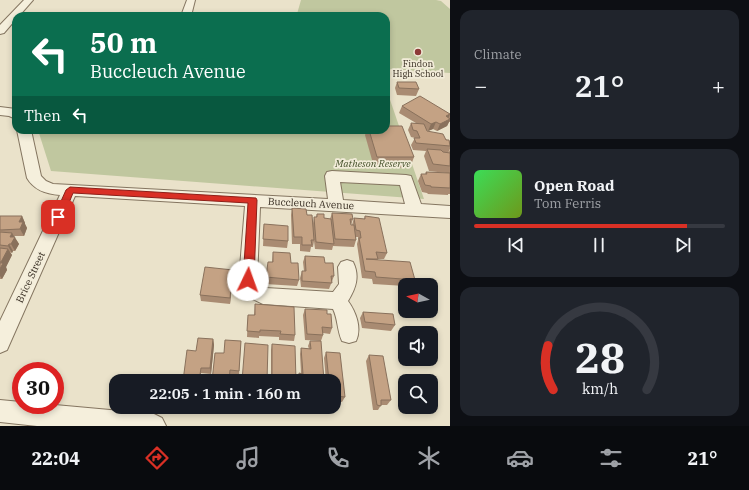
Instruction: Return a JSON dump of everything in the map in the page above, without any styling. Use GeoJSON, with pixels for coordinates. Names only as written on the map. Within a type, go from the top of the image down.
{"type":"FeatureCollection","features":[{"type":"Feature","properties":{"kind":"street"},"geometry":{"type":"LineString","coordinates":[[18,12],[29,0]]}},
{"type":"Feature","properties":{"kind":"street"},"geometry":{"type":"LineString","coordinates":[[187,12],[191,0]]}},
{"type":"Feature","properties":{"kind":"street"},"geometry":{"type":"LineString","coordinates":[[0,31],[12,18]]}},
{"type":"Feature","properties":{"kind":"street"},"geometry":{"type":"LineString","coordinates":[[0,110],[12,112]]}},
{"type":"Feature","properties":{"kind":"street","name":"Buccleuch Avenue"},"geometry":{"type":"LineString","coordinates":[[25,134],[34,178],[41,185],[51,189],[336,204],[450,212]]}},
{"type":"Feature","properties":{"kind":"street"},"geometry":{"type":"LineString","coordinates":[[336,204],[332,176],[406,180],[414,209]]}},
{"type":"Feature","properties":{"kind":"street","name":"Brice Street"},"geometry":{"type":"LineString","coordinates":[[0,343],[70,190]]}},
{"type":"Feature","properties":{"kind":"street"},"geometry":{"type":"LineString","coordinates":[[253,200],[248,280],[253,290],[263,296],[338,301]]}},
{"type":"Feature","properties":{"kind":"street"},"geometry":{"type":"LineString","coordinates":[[338,301],[348,285],[347,267]]}},
{"type":"Feature","properties":{"kind":"street"},"geometry":{"type":"LineString","coordinates":[[338,301],[346,314],[349,334]]}},
{"type":"Feature","properties":{"kind":"street"},"geometry":{"type":"LineString","coordinates":[[0,411],[154,426]]}},
{"type":"Feature","properties":{"kind":"green space","name":"Findon High School"},"geometry":{"type":"Polygon","coordinates":[[[301,0],[441,1],[450,9],[450,73],[390,69],[390,12],[298,12],[301,0]]]}},
{"type":"Feature","properties":{"kind":"green space","name":"Matheson Reserve"},"geometry":{"type":"Polygon","coordinates":[[[390,100],[424,199],[51,171],[39,134],[390,134],[390,100]]]}},
{"type":"Feature","properties":{"kind":"building"},"geometry":{"type":"Polygon","coordinates":[[[397,82],[416,82],[419,89],[399,88],[397,82]]]}},
{"type":"Feature","properties":{"kind":"building"},"geometry":{"type":"Polygon","coordinates":[[[420,96],[450,114],[446,116],[450,119],[440,124],[436,122],[431,124],[402,106],[420,96]]]}},
{"type":"Feature","properties":{"kind":"building"},"geometry":{"type":"Polygon","coordinates":[[[411,123],[424,124],[427,131],[443,134],[446,140],[449,140],[450,146],[416,143],[414,138],[420,138],[417,131],[413,130],[411,123]]]}},
{"type":"Feature","properties":{"kind":"building"},"geometry":{"type":"Polygon","coordinates":[[[390,126],[402,126],[414,157],[377,157],[370,134],[390,134],[390,126]]]}},
{"type":"Feature","properties":{"kind":"building"},"geometry":{"type":"Polygon","coordinates":[[[427,149],[441,150],[443,152],[450,153],[450,166],[433,164],[427,149]]]}},
{"type":"Feature","properties":{"kind":"building"},"geometry":{"type":"Polygon","coordinates":[[[426,172],[450,173],[450,188],[431,187],[425,185],[421,174],[427,174],[426,172]]]}},
{"type":"Feature","properties":{"kind":"building"},"geometry":{"type":"Polygon","coordinates":[[[292,208],[306,209],[307,215],[312,215],[314,240],[311,240],[312,245],[302,245],[302,237],[294,237],[292,208]]]}},
{"type":"Feature","properties":{"kind":"building"},"geometry":{"type":"Polygon","coordinates":[[[332,213],[352,214],[353,219],[350,219],[351,225],[354,225],[356,240],[335,239],[332,213]]]}},
{"type":"Feature","properties":{"kind":"building"},"geometry":{"type":"Polygon","coordinates":[[[317,214],[324,214],[324,218],[331,219],[334,244],[316,242],[314,217],[317,217],[317,214]]]}},
{"type":"Feature","properties":{"kind":"building"},"geometry":{"type":"Polygon","coordinates":[[[0,216],[22,216],[19,222],[23,222],[20,229],[0,230],[0,216]]]}},
{"type":"Feature","properties":{"kind":"building"},"geometry":{"type":"Polygon","coordinates":[[[365,216],[379,218],[387,253],[376,252],[378,259],[366,259],[410,262],[414,278],[376,277],[375,272],[365,271],[359,238],[361,238],[360,231],[356,230],[354,218],[365,219],[365,216]]]}},
{"type":"Feature","properties":{"kind":"building"},"geometry":{"type":"Polygon","coordinates":[[[264,224],[288,226],[288,241],[263,239],[264,224]]]}},
{"type":"Feature","properties":{"kind":"building"},"geometry":{"type":"Polygon","coordinates":[[[0,232],[12,233],[10,237],[15,237],[11,244],[8,246],[0,245],[0,232]]]}},
{"type":"Feature","properties":{"kind":"building"},"geometry":{"type":"Polygon","coordinates":[[[0,248],[8,249],[1,262],[0,262],[0,248]]]}},
{"type":"Feature","properties":{"kind":"building"},"geometry":{"type":"Polygon","coordinates":[[[273,252],[290,253],[291,263],[298,263],[299,280],[266,277],[268,262],[273,262],[273,252]]]}},
{"type":"Feature","properties":{"kind":"building"},"geometry":{"type":"Polygon","coordinates":[[[305,256],[324,257],[325,263],[333,263],[334,276],[331,276],[332,283],[302,281],[302,271],[306,271],[305,256]]]}},
{"type":"Feature","properties":{"kind":"building"},"geometry":{"type":"Polygon","coordinates":[[[205,267],[233,270],[230,298],[200,295],[205,267]]]}},
{"type":"Feature","properties":{"kind":"building"},"geometry":{"type":"Polygon","coordinates":[[[255,304],[294,307],[295,335],[280,334],[281,331],[247,331],[248,315],[255,315],[255,304]]]}},
{"type":"Feature","properties":{"kind":"building"},"geometry":{"type":"Polygon","coordinates":[[[305,309],[327,310],[327,314],[331,314],[332,328],[322,327],[323,335],[307,334],[305,309]]]}},
{"type":"Feature","properties":{"kind":"building"},"geometry":{"type":"Polygon","coordinates":[[[363,312],[393,314],[395,325],[365,322],[363,312]]]}},
{"type":"Feature","properties":{"kind":"building"},"geometry":{"type":"Polygon","coordinates":[[[198,338],[213,339],[210,368],[201,368],[200,374],[184,374],[187,350],[196,351],[198,338]]]}},
{"type":"Feature","properties":{"kind":"building"},"geometry":{"type":"Polygon","coordinates":[[[225,340],[241,341],[239,371],[230,370],[230,374],[213,374],[215,353],[224,353],[225,340]]]}},
{"type":"Feature","properties":{"kind":"building"},"geometry":{"type":"Polygon","coordinates":[[[310,341],[321,341],[323,374],[303,374],[301,348],[311,349],[310,341]]]}},
{"type":"Feature","properties":{"kind":"building"},"geometry":{"type":"Polygon","coordinates":[[[245,343],[268,345],[267,374],[243,374],[245,343]]]}},
{"type":"Feature","properties":{"kind":"building"},"geometry":{"type":"Polygon","coordinates":[[[272,344],[295,346],[296,374],[272,374],[272,344]]]}},
{"type":"Feature","properties":{"kind":"building"},"geometry":{"type":"Polygon","coordinates":[[[326,352],[340,353],[345,397],[341,397],[341,374],[328,374],[326,352]]]}},
{"type":"Feature","properties":{"kind":"building"},"geometry":{"type":"Polygon","coordinates":[[[369,355],[383,356],[391,400],[381,400],[381,406],[377,405],[369,355]]]}},
{"type":"Feature","properties":{"kind":"place","name":"Findon High School"},"geometry":{"type":"Point","coordinates":[418,52]}},
{"type":"Feature","properties":{"kind":"route"},"geometry":{"type":"LineString","coordinates":[[58,217],[70,190],[253,200],[248,280]]}}]}
